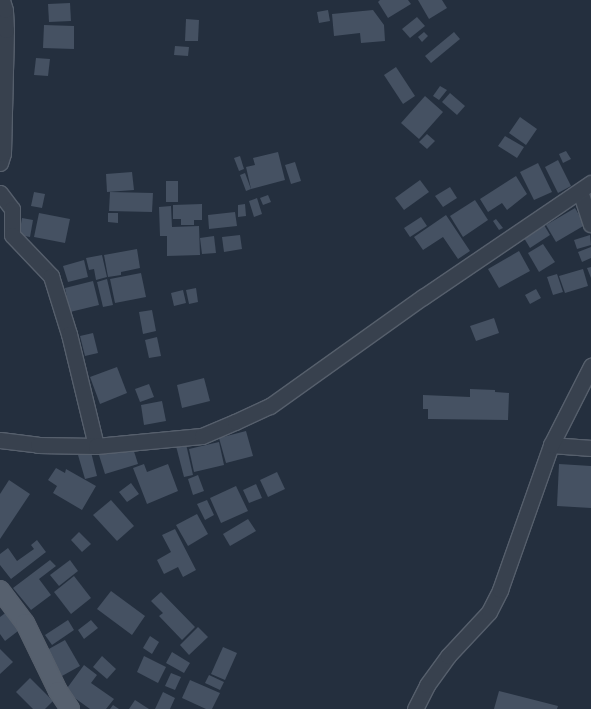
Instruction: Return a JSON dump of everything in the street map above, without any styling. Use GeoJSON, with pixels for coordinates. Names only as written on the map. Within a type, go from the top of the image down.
{"type":"FeatureCollection","features":[{"type":"Feature","properties":{"kind":"main road"},"geometry":{"type":"LineString","coordinates":[[0,590],[25,623],[58,691],[70,709]]}},
{"type":"Feature","properties":{"kind":"street"},"geometry":{"type":"LineString","coordinates":[[0,163],[3,154],[6,30],[5,10],[2,0]]}},
{"type":"Feature","properties":{"kind":"street"},"geometry":{"type":"LineString","coordinates":[[0,440],[38,445],[96,446],[202,436],[270,406],[423,296],[586,187],[591,224]]}},
{"type":"Feature","properties":{"kind":"street"},"geometry":{"type":"LineString","coordinates":[[0,193],[12,210],[12,235],[51,276],[68,334],[96,446]]}},
{"type":"Feature","properties":{"kind":"street"},"geometry":{"type":"LineString","coordinates":[[415,709],[424,690],[448,656],[489,612],[500,590],[551,445],[591,366]]}},
{"type":"Feature","properties":{"kind":"street"},"geometry":{"type":"LineString","coordinates":[[551,445],[591,448]]}},
{"type":"Feature","properties":{"kind":"building"},"geometry":{"type":"Polygon","coordinates":[[[380,0],[408,0],[411,4],[388,18],[378,2],[380,0]]]}},
{"type":"Feature","properties":{"kind":"building"},"geometry":{"type":"Polygon","coordinates":[[[418,0],[442,0],[447,8],[429,19],[418,0]]]}},
{"type":"Feature","properties":{"kind":"building"},"geometry":{"type":"Polygon","coordinates":[[[70,3],[71,21],[49,22],[48,4],[70,3]]]}},
{"type":"Feature","properties":{"kind":"building"},"geometry":{"type":"Polygon","coordinates":[[[328,10],[330,21],[319,23],[317,12],[328,10]]]}},
{"type":"Feature","properties":{"kind":"building"},"geometry":{"type":"Polygon","coordinates":[[[373,10],[384,25],[385,41],[361,43],[360,33],[334,36],[332,14],[373,10]]]}},
{"type":"Feature","properties":{"kind":"building"},"geometry":{"type":"Polygon","coordinates":[[[417,17],[425,26],[410,38],[402,29],[417,17]]]}},
{"type":"Feature","properties":{"kind":"building"},"geometry":{"type":"Polygon","coordinates":[[[186,19],[199,20],[198,41],[185,41],[186,19]]]}},
{"type":"Feature","properties":{"kind":"building"},"geometry":{"type":"Polygon","coordinates":[[[44,25],[74,26],[74,49],[43,48],[44,25]]]}},
{"type":"Feature","properties":{"kind":"building"},"geometry":{"type":"Polygon","coordinates":[[[424,32],[428,36],[422,42],[418,37],[424,32]]]}},
{"type":"Feature","properties":{"kind":"building"},"geometry":{"type":"Polygon","coordinates":[[[454,32],[460,39],[431,63],[425,56],[454,32]]]}},
{"type":"Feature","properties":{"kind":"building"},"geometry":{"type":"Polygon","coordinates":[[[175,46],[189,47],[188,56],[174,55],[175,46]]]}},
{"type":"Feature","properties":{"kind":"building"},"geometry":{"type":"Polygon","coordinates":[[[36,58],[50,59],[48,76],[34,75],[36,58]]]}},
{"type":"Feature","properties":{"kind":"building"},"geometry":{"type":"Polygon","coordinates":[[[396,67],[415,96],[403,104],[384,75],[396,67]]]}},
{"type":"Feature","properties":{"kind":"building"},"geometry":{"type":"Polygon","coordinates":[[[440,86],[447,90],[439,100],[433,96],[440,86]]]}},
{"type":"Feature","properties":{"kind":"building"},"geometry":{"type":"Polygon","coordinates":[[[450,93],[465,106],[457,115],[442,102],[450,93]]]}},
{"type":"Feature","properties":{"kind":"building"},"geometry":{"type":"Polygon","coordinates":[[[425,96],[443,112],[419,139],[401,123],[425,96]]]}},
{"type":"Feature","properties":{"kind":"building"},"geometry":{"type":"Polygon","coordinates":[[[520,117],[537,129],[526,145],[509,133],[520,117]]]}},
{"type":"Feature","properties":{"kind":"building"},"geometry":{"type":"Polygon","coordinates":[[[427,134],[435,141],[427,149],[419,142],[427,134]]]}},
{"type":"Feature","properties":{"kind":"building"},"geometry":{"type":"Polygon","coordinates":[[[505,136],[524,147],[517,158],[498,146],[505,136]]]}},
{"type":"Feature","properties":{"kind":"building"},"geometry":{"type":"Polygon","coordinates":[[[566,151],[571,159],[563,163],[559,154],[566,151]]]}},
{"type":"Feature","properties":{"kind":"building"},"geometry":{"type":"Polygon","coordinates":[[[278,152],[285,180],[251,189],[246,167],[255,165],[253,158],[278,152]]]}},
{"type":"Feature","properties":{"kind":"building"},"geometry":{"type":"Polygon","coordinates":[[[240,156],[244,169],[239,171],[234,158],[240,156]]]}},
{"type":"Feature","properties":{"kind":"building"},"geometry":{"type":"Polygon","coordinates":[[[558,160],[571,186],[558,193],[545,167],[558,160]]]}},
{"type":"Feature","properties":{"kind":"building"},"geometry":{"type":"Polygon","coordinates":[[[295,162],[301,181],[291,184],[285,165],[295,162]]]}},
{"type":"Feature","properties":{"kind":"building"},"geometry":{"type":"Polygon","coordinates":[[[538,163],[552,192],[534,200],[520,172],[538,163]]]}},
{"type":"Feature","properties":{"kind":"building"},"geometry":{"type":"Polygon","coordinates":[[[132,172],[134,190],[107,192],[106,174],[132,172]]]}},
{"type":"Feature","properties":{"kind":"building"},"geometry":{"type":"Polygon","coordinates":[[[245,173],[251,189],[246,191],[240,175],[245,173]]]}},
{"type":"Feature","properties":{"kind":"building"},"geometry":{"type":"Polygon","coordinates":[[[516,176],[527,194],[507,210],[502,203],[488,212],[480,199],[516,176]]]}},
{"type":"Feature","properties":{"kind":"building"},"geometry":{"type":"Polygon","coordinates":[[[420,180],[429,192],[404,210],[395,198],[420,180]]]}},
{"type":"Feature","properties":{"kind":"building"},"geometry":{"type":"Polygon","coordinates":[[[166,181],[178,181],[178,202],[166,202],[166,181]]]}},
{"type":"Feature","properties":{"kind":"building"},"geometry":{"type":"Polygon","coordinates":[[[450,187],[457,198],[443,207],[435,196],[450,187]]]}},
{"type":"Feature","properties":{"kind":"building"},"geometry":{"type":"Polygon","coordinates":[[[34,192],[45,194],[42,208],[31,206],[34,192]]]}},
{"type":"Feature","properties":{"kind":"building"},"geometry":{"type":"Polygon","coordinates":[[[110,192],[153,193],[152,212],[109,211],[110,192]]]}},
{"type":"Feature","properties":{"kind":"building"},"geometry":{"type":"Polygon","coordinates":[[[268,195],[271,202],[263,205],[260,198],[268,195]]]}},
{"type":"Feature","properties":{"kind":"building"},"geometry":{"type":"Polygon","coordinates":[[[257,198],[262,214],[254,217],[249,201],[257,198]]]}},
{"type":"Feature","properties":{"kind":"building"},"geometry":{"type":"Polygon","coordinates":[[[475,200],[488,220],[463,237],[450,216],[475,200]]]}},
{"type":"Feature","properties":{"kind":"building"},"geometry":{"type":"Polygon","coordinates":[[[202,204],[202,220],[194,220],[194,225],[181,225],[181,219],[173,219],[173,205],[202,204]]]}},
{"type":"Feature","properties":{"kind":"building"},"geometry":{"type":"Polygon","coordinates":[[[245,204],[246,216],[238,217],[238,205],[245,204]]]}},
{"type":"Feature","properties":{"kind":"building"},"geometry":{"type":"Polygon","coordinates":[[[171,206],[172,227],[199,226],[200,255],[167,256],[167,236],[160,236],[159,207],[171,206]]]}},
{"type":"Feature","properties":{"kind":"building"},"geometry":{"type":"Polygon","coordinates":[[[575,208],[585,225],[556,242],[546,225],[575,208]]]}},
{"type":"Feature","properties":{"kind":"building"},"geometry":{"type":"Polygon","coordinates":[[[235,212],[237,226],[209,229],[208,215],[235,212]]]}},
{"type":"Feature","properties":{"kind":"building"},"geometry":{"type":"Polygon","coordinates":[[[39,213],[70,219],[65,243],[34,237],[39,213]]]}},
{"type":"Feature","properties":{"kind":"building"},"geometry":{"type":"Polygon","coordinates":[[[108,213],[118,213],[118,223],[108,222],[108,213]]]}},
{"type":"Feature","properties":{"kind":"building"},"geometry":{"type":"Polygon","coordinates":[[[446,215],[470,251],[458,259],[443,237],[423,250],[414,237],[446,215]]]}},
{"type":"Feature","properties":{"kind":"building"},"geometry":{"type":"Polygon","coordinates":[[[421,217],[427,226],[410,237],[404,228],[421,217]]]}},
{"type":"Feature","properties":{"kind":"building"},"geometry":{"type":"Polygon","coordinates":[[[22,218],[33,220],[30,237],[19,235],[22,218]]]}},
{"type":"Feature","properties":{"kind":"building"},"geometry":{"type":"Polygon","coordinates":[[[496,219],[503,228],[499,230],[493,221],[496,219]]]}},
{"type":"Feature","properties":{"kind":"building"},"geometry":{"type":"Polygon","coordinates":[[[544,225],[550,235],[530,248],[524,238],[544,225]]]}},
{"type":"Feature","properties":{"kind":"building"},"geometry":{"type":"Polygon","coordinates":[[[240,235],[242,249],[224,252],[222,237],[240,235]]]}},
{"type":"Feature","properties":{"kind":"building"},"geometry":{"type":"Polygon","coordinates":[[[590,235],[591,245],[577,249],[574,240],[590,235]]]}},
{"type":"Feature","properties":{"kind":"building"},"geometry":{"type":"Polygon","coordinates":[[[214,236],[216,253],[202,254],[200,238],[214,236]]]}},
{"type":"Feature","properties":{"kind":"building"},"geometry":{"type":"Polygon","coordinates":[[[543,244],[555,262],[539,272],[528,253],[543,244]]]}},
{"type":"Feature","properties":{"kind":"building"},"geometry":{"type":"Polygon","coordinates":[[[591,247],[591,258],[582,262],[578,252],[591,247]]]}},
{"type":"Feature","properties":{"kind":"building"},"geometry":{"type":"Polygon","coordinates":[[[137,249],[140,268],[121,272],[121,275],[108,277],[104,255],[137,249]]]}},
{"type":"Feature","properties":{"kind":"building"},"geometry":{"type":"Polygon","coordinates":[[[519,251],[530,271],[499,288],[488,269],[519,251]]]}},
{"type":"Feature","properties":{"kind":"building"},"geometry":{"type":"Polygon","coordinates":[[[102,255],[107,277],[96,280],[94,269],[89,270],[86,258],[102,255]]]}},
{"type":"Feature","properties":{"kind":"building"},"geometry":{"type":"Polygon","coordinates":[[[84,260],[88,277],[68,282],[63,266],[84,260]]]}},
{"type":"Feature","properties":{"kind":"building"},"geometry":{"type":"Polygon","coordinates":[[[591,267],[591,278],[587,268],[591,267]]]}},
{"type":"Feature","properties":{"kind":"building"},"geometry":{"type":"Polygon","coordinates":[[[583,269],[588,286],[565,293],[559,276],[583,269]]]}},
{"type":"Feature","properties":{"kind":"building"},"geometry":{"type":"Polygon","coordinates":[[[141,273],[146,297],[115,303],[110,279],[141,273]]]}},
{"type":"Feature","properties":{"kind":"building"},"geometry":{"type":"Polygon","coordinates":[[[557,274],[563,292],[553,295],[547,277],[557,274]]]}},
{"type":"Feature","properties":{"kind":"building"},"geometry":{"type":"Polygon","coordinates":[[[107,279],[113,305],[103,307],[97,282],[107,279]]]}},
{"type":"Feature","properties":{"kind":"building"},"geometry":{"type":"Polygon","coordinates":[[[93,281],[99,305],[70,312],[65,288],[93,281]]]}},
{"type":"Feature","properties":{"kind":"building"},"geometry":{"type":"Polygon","coordinates":[[[196,288],[198,302],[189,304],[186,290],[196,288]]]}},
{"type":"Feature","properties":{"kind":"building"},"geometry":{"type":"Polygon","coordinates":[[[536,289],[541,298],[530,304],[525,295],[536,289]]]}},
{"type":"Feature","properties":{"kind":"building"},"geometry":{"type":"Polygon","coordinates":[[[183,290],[186,303],[174,306],[171,293],[183,290]]]}},
{"type":"Feature","properties":{"kind":"building"},"geometry":{"type":"Polygon","coordinates":[[[152,310],[156,331],[143,334],[139,312],[152,310]]]}},
{"type":"Feature","properties":{"kind":"building"},"geometry":{"type":"Polygon","coordinates":[[[494,318],[499,333],[476,341],[470,326],[494,318]]]}},
{"type":"Feature","properties":{"kind":"building"},"geometry":{"type":"Polygon","coordinates":[[[93,333],[98,353],[85,356],[80,336],[93,333]]]}},
{"type":"Feature","properties":{"kind":"building"},"geometry":{"type":"Polygon","coordinates":[[[157,337],[161,356],[149,358],[145,340],[157,337]]]}},
{"type":"Feature","properties":{"kind":"building"},"geometry":{"type":"Polygon","coordinates":[[[117,367],[127,393],[100,404],[90,377],[117,367]]]}},
{"type":"Feature","properties":{"kind":"building"},"geometry":{"type":"Polygon","coordinates":[[[204,378],[210,401],[182,408],[177,385],[204,378]]]}},
{"type":"Feature","properties":{"kind":"building"},"geometry":{"type":"Polygon","coordinates":[[[149,384],[154,397],[140,402],[135,389],[149,384]]]}},
{"type":"Feature","properties":{"kind":"building"},"geometry":{"type":"Polygon","coordinates":[[[470,389],[495,390],[495,392],[509,393],[508,420],[428,419],[428,409],[423,409],[423,395],[470,397],[470,389]]]}},
{"type":"Feature","properties":{"kind":"building"},"geometry":{"type":"Polygon","coordinates":[[[162,401],[166,421],[144,425],[141,405],[162,401]]]}},
{"type":"Feature","properties":{"kind":"building"},"geometry":{"type":"Polygon","coordinates":[[[246,431],[253,456],[226,463],[219,438],[246,431]]]}},
{"type":"Feature","properties":{"kind":"building"},"geometry":{"type":"Polygon","coordinates":[[[219,442],[224,465],[194,472],[189,449],[219,442]]]}},
{"type":"Feature","properties":{"kind":"building"},"geometry":{"type":"Polygon","coordinates":[[[186,444],[193,475],[184,477],[176,446],[186,444]]]}},
{"type":"Feature","properties":{"kind":"building"},"geometry":{"type":"Polygon","coordinates":[[[132,445],[138,464],[105,474],[99,455],[132,445]]]}},
{"type":"Feature","properties":{"kind":"building"},"geometry":{"type":"Polygon","coordinates":[[[91,452],[97,476],[85,479],[78,455],[91,452]]]}},
{"type":"Feature","properties":{"kind":"building"},"geometry":{"type":"Polygon","coordinates":[[[144,464],[147,472],[168,464],[178,491],[147,504],[133,468],[144,464]]]}},
{"type":"Feature","properties":{"kind":"building"},"geometry":{"type":"Polygon","coordinates":[[[559,464],[591,466],[591,508],[557,506],[559,464]]]}},
{"type":"Feature","properties":{"kind":"building"},"geometry":{"type":"Polygon","coordinates":[[[56,468],[65,473],[66,469],[96,486],[82,510],[53,493],[57,486],[48,480],[56,468]]]}},
{"type":"Feature","properties":{"kind":"building"},"geometry":{"type":"Polygon","coordinates":[[[277,472],[285,489],[268,497],[260,480],[277,472]]]}},
{"type":"Feature","properties":{"kind":"building"},"geometry":{"type":"Polygon","coordinates":[[[198,475],[204,491],[193,495],[188,479],[198,475]]]}},
{"type":"Feature","properties":{"kind":"building"},"geometry":{"type":"Polygon","coordinates":[[[9,480],[30,494],[0,539],[0,494],[9,480]]]}},
{"type":"Feature","properties":{"kind":"building"},"geometry":{"type":"Polygon","coordinates":[[[131,483],[139,494],[127,502],[119,492],[131,483]]]}},
{"type":"Feature","properties":{"kind":"building"},"geometry":{"type":"Polygon","coordinates":[[[256,484],[262,498],[249,503],[243,490],[256,484]]]}},
{"type":"Feature","properties":{"kind":"building"},"geometry":{"type":"Polygon","coordinates":[[[236,486],[248,511],[221,523],[210,498],[236,486]]]}},
{"type":"Feature","properties":{"kind":"building"},"geometry":{"type":"Polygon","coordinates":[[[111,500],[134,526],[117,541],[93,515],[111,500]]]}},
{"type":"Feature","properties":{"kind":"building"},"geometry":{"type":"Polygon","coordinates":[[[207,500],[214,515],[205,520],[197,504],[207,500]]]}},
{"type":"Feature","properties":{"kind":"building"},"geometry":{"type":"Polygon","coordinates":[[[197,514],[208,534],[188,546],[176,525],[197,514]]]}},
{"type":"Feature","properties":{"kind":"building"},"geometry":{"type":"Polygon","coordinates":[[[248,519],[256,531],[230,546],[223,534],[248,519]]]}},
{"type":"Feature","properties":{"kind":"building"},"geometry":{"type":"Polygon","coordinates":[[[175,529],[196,570],[183,577],[178,567],[164,574],[157,560],[171,552],[162,535],[175,529]]]}},
{"type":"Feature","properties":{"kind":"building"},"geometry":{"type":"Polygon","coordinates":[[[79,532],[91,544],[82,552],[71,540],[79,532]]]}},
{"type":"Feature","properties":{"kind":"building"},"geometry":{"type":"Polygon","coordinates":[[[37,540],[46,552],[11,579],[0,565],[0,554],[8,548],[17,561],[34,549],[31,545],[37,540]]]}},
{"type":"Feature","properties":{"kind":"building"},"geometry":{"type":"Polygon","coordinates":[[[50,560],[56,566],[39,579],[51,595],[31,610],[13,588],[50,560]]]}},
{"type":"Feature","properties":{"kind":"building"},"geometry":{"type":"Polygon","coordinates":[[[70,560],[78,571],[59,586],[50,575],[70,560]]]}},
{"type":"Feature","properties":{"kind":"building"},"geometry":{"type":"Polygon","coordinates":[[[74,576],[91,598],[71,614],[54,592],[74,576]]]}},
{"type":"Feature","properties":{"kind":"building"},"geometry":{"type":"Polygon","coordinates":[[[111,591],[145,616],[132,635],[97,609],[111,591]]]}},
{"type":"Feature","properties":{"kind":"building"},"geometry":{"type":"Polygon","coordinates":[[[161,592],[195,627],[182,640],[159,616],[163,613],[151,601],[161,592]]]}},
{"type":"Feature","properties":{"kind":"building"},"geometry":{"type":"Polygon","coordinates":[[[8,611],[22,628],[5,641],[0,634],[0,617],[8,611]]]}},
{"type":"Feature","properties":{"kind":"building"},"geometry":{"type":"Polygon","coordinates":[[[68,620],[74,630],[52,645],[45,635],[68,620]]]}},
{"type":"Feature","properties":{"kind":"building"},"geometry":{"type":"Polygon","coordinates":[[[91,620],[98,628],[84,639],[78,630],[91,620]]]}},
{"type":"Feature","properties":{"kind":"building"},"geometry":{"type":"Polygon","coordinates":[[[198,627],[208,637],[189,655],[180,645],[198,627]]]}},
{"type":"Feature","properties":{"kind":"building"},"geometry":{"type":"Polygon","coordinates":[[[150,636],[159,642],[152,654],[143,648],[150,636]]]}},
{"type":"Feature","properties":{"kind":"building"},"geometry":{"type":"Polygon","coordinates":[[[65,640],[80,666],[62,676],[47,650],[65,640]]]}},
{"type":"Feature","properties":{"kind":"building"},"geometry":{"type":"Polygon","coordinates":[[[223,647],[237,653],[225,680],[211,674],[223,647]]]}},
{"type":"Feature","properties":{"kind":"building"},"geometry":{"type":"Polygon","coordinates":[[[0,649],[13,662],[0,674],[0,649]]]}},
{"type":"Feature","properties":{"kind":"building"},"geometry":{"type":"Polygon","coordinates":[[[172,652],[190,663],[184,673],[166,663],[172,652]]]}},
{"type":"Feature","properties":{"kind":"building"},"geometry":{"type":"Polygon","coordinates":[[[102,656],[116,669],[107,679],[93,667],[102,656]]]}},
{"type":"Feature","properties":{"kind":"building"},"geometry":{"type":"Polygon","coordinates":[[[144,656],[166,667],[158,683],[137,672],[144,656]]]}},
{"type":"Feature","properties":{"kind":"building"},"geometry":{"type":"Polygon","coordinates":[[[84,665],[97,675],[91,683],[114,699],[106,709],[90,709],[65,691],[84,665]]]}},
{"type":"Feature","properties":{"kind":"building"},"geometry":{"type":"Polygon","coordinates":[[[171,673],[181,677],[175,690],[165,686],[171,673]]]}},
{"type":"Feature","properties":{"kind":"building"},"geometry":{"type":"Polygon","coordinates":[[[209,675],[224,682],[220,690],[205,683],[209,675]]]}},
{"type":"Feature","properties":{"kind":"building"},"geometry":{"type":"Polygon","coordinates":[[[30,678],[53,701],[45,709],[33,709],[16,692],[30,678]]]}},
{"type":"Feature","properties":{"kind":"building"},"geometry":{"type":"Polygon","coordinates":[[[190,680],[220,693],[212,709],[206,709],[182,698],[190,680]]]}},
{"type":"Feature","properties":{"kind":"building"},"geometry":{"type":"Polygon","coordinates":[[[499,691],[558,706],[557,709],[494,709],[499,691]]]}},
{"type":"Feature","properties":{"kind":"building"},"geometry":{"type":"Polygon","coordinates":[[[163,692],[175,698],[170,709],[155,709],[163,692]]]}},
{"type":"Feature","properties":{"kind":"building"},"geometry":{"type":"Polygon","coordinates":[[[135,700],[149,709],[129,709],[135,700]]]}},
{"type":"Feature","properties":{"kind":"building"},"geometry":{"type":"Polygon","coordinates":[[[113,705],[119,709],[110,709],[113,705]]]}}]}
